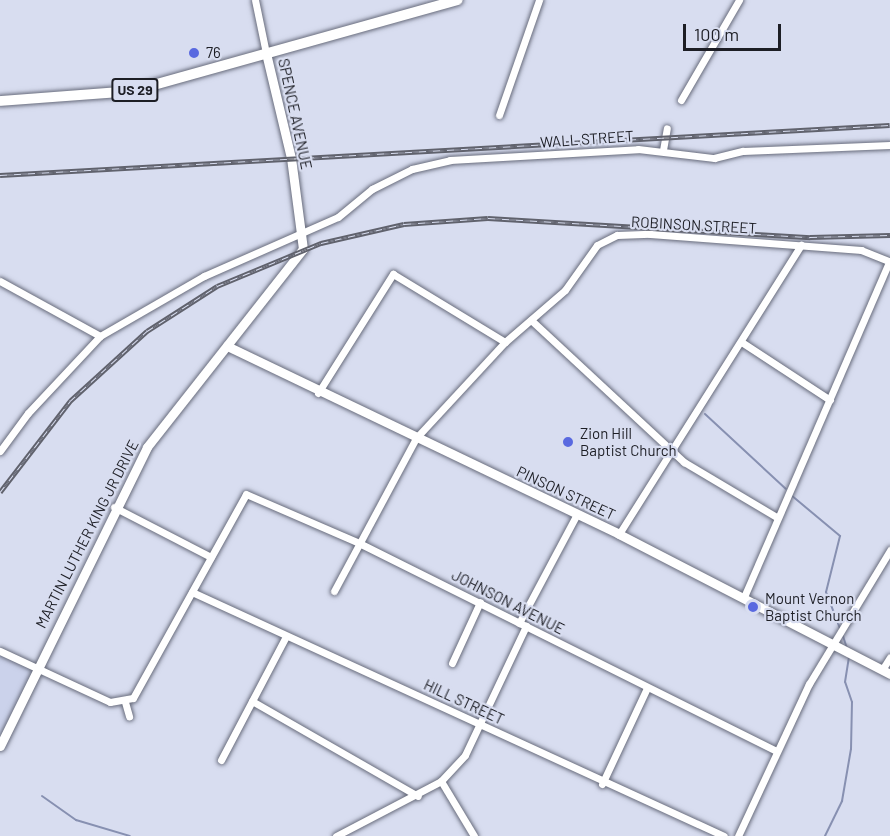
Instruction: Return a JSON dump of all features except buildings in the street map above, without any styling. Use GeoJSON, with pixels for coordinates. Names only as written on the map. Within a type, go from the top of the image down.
{"type":"FeatureCollection","features":[{"type":"Feature","properties":{"kind":"main road","name":"US 29"},"geometry":{"type":"LineString","coordinates":[[0,100],[120,93],[458,0]]}},
{"type":"Feature","properties":{"kind":"street","name":"SPENCE AVENUE"},"geometry":{"type":"LineString","coordinates":[[255,0],[303,235]]}},
{"type":"Feature","properties":{"kind":"street"},"geometry":{"type":"LineString","coordinates":[[499,115],[539,0]]}},
{"type":"Feature","properties":{"kind":"street"},"geometry":{"type":"LineString","coordinates":[[681,100],[739,0]]}},
{"type":"Feature","properties":{"kind":"street"},"geometry":{"type":"LineString","coordinates":[[663,150],[667,128]]}},
{"type":"Feature","properties":{"kind":"street","name":"WALL STREET"},"geometry":{"type":"LineString","coordinates":[[0,451],[28,413],[100,336],[204,276],[303,235],[392,177],[424,165],[663,150],[714,158],[743,151],[890,145]]}},
{"type":"Feature","properties":{"kind":"street","name":"MARTIN LUTHER KING JR DRIVE"},"geometry":{"type":"LineString","coordinates":[[0,746],[114,507],[147,447],[227,346],[292,270],[303,249],[303,235]]}},
{"type":"Feature","properties":{"kind":"street","name":"ROBINSON STREET"},"geometry":{"type":"LineString","coordinates":[[334,591],[417,438],[505,342],[565,290],[597,245],[617,235],[801,245],[861,250],[890,262]]}},
{"type":"Feature","properties":{"kind":"street"},"geometry":{"type":"LineString","coordinates":[[620,534],[743,343],[801,245]]}},
{"type":"Feature","properties":{"kind":"street"},"geometry":{"type":"LineString","coordinates":[[744,597],[890,262]]}},
{"type":"Feature","properties":{"kind":"street"},"geometry":{"type":"LineString","coordinates":[[318,393],[393,274],[505,342]]}},
{"type":"Feature","properties":{"kind":"street"},"geometry":{"type":"LineString","coordinates":[[0,281],[100,336]]}},
{"type":"Feature","properties":{"kind":"street"},"geometry":{"type":"LineString","coordinates":[[531,320],[673,451],[778,518]]}},
{"type":"Feature","properties":{"kind":"street"},"geometry":{"type":"LineString","coordinates":[[743,343],[830,400]]}},
{"type":"Feature","properties":{"kind":"street","name":"PINSON STREET"},"geometry":{"type":"LineString","coordinates":[[227,346],[318,393],[620,534],[886,672]]}},
{"type":"Feature","properties":{"kind":"street","name":"JOHNSON AVENUE"},"geometry":{"type":"LineString","coordinates":[[211,557],[233,510],[246,494],[257,496],[480,602],[647,688],[775,750]]}},
{"type":"Feature","properties":{"kind":"street"},"geometry":{"type":"LineString","coordinates":[[0,651],[110,702],[125,702],[147,678],[211,557],[114,507]]}},
{"type":"Feature","properties":{"kind":"street"},"geometry":{"type":"LineString","coordinates":[[336,836],[418,796],[441,782],[465,755],[481,725],[522,624],[577,514]]}},
{"type":"Feature","properties":{"kind":"street"},"geometry":{"type":"LineString","coordinates":[[738,836],[775,750],[833,644],[890,550]]}},
{"type":"Feature","properties":{"kind":"street","name":"HILL STREET"},"geometry":{"type":"LineString","coordinates":[[192,592],[481,725],[602,784],[724,836]]}},
{"type":"Feature","properties":{"kind":"street"},"geometry":{"type":"LineString","coordinates":[[452,663],[480,602]]}},
{"type":"Feature","properties":{"kind":"street"},"geometry":{"type":"LineString","coordinates":[[221,760],[286,636]]}},
{"type":"Feature","properties":{"kind":"street"},"geometry":{"type":"LineString","coordinates":[[886,672],[890,657]]}},
{"type":"Feature","properties":{"kind":"street"},"geometry":{"type":"LineString","coordinates":[[602,784],[647,688]]}},
{"type":"Feature","properties":{"kind":"street"},"geometry":{"type":"LineString","coordinates":[[252,700],[418,796]]}},
{"type":"Feature","properties":{"kind":"street"},"geometry":{"type":"LineString","coordinates":[[125,702],[129,716]]}},
{"type":"Feature","properties":{"kind":"street"},"geometry":{"type":"LineString","coordinates":[[441,782],[474,836]]}},
{"type":"Feature","properties":{"kind":"shaded area"},"geometry":{"type":"Polygon","coordinates":[[[0,647],[39,666],[5,738],[0,734],[0,647]]]}},
{"type":"Feature","properties":{"kind":"waterway"},"geometry":{"type":"LineString","coordinates":[[705,414],[786,489]]}},
{"type":"Feature","properties":{"kind":"waterway"},"geometry":{"type":"LineString","coordinates":[[791,495],[840,536],[826,592],[840,628]]}},
{"type":"Feature","properties":{"kind":"waterway"},"geometry":{"type":"LineString","coordinates":[[842,633],[847,648]]}},
{"type":"Feature","properties":{"kind":"waterway"},"geometry":{"type":"LineString","coordinates":[[825,836],[842,801],[851,749],[852,702],[845,682],[849,656]]}},
{"type":"Feature","properties":{"kind":"waterway"},"geometry":{"type":"LineString","coordinates":[[42,796],[76,820],[130,836]]}},
{"type":"Feature","properties":{"kind":"railway"},"geometry":{"type":"LineString","coordinates":[[0,175],[890,125]]}},
{"type":"Feature","properties":{"kind":"railway"},"geometry":{"type":"LineString","coordinates":[[0,492],[70,401],[147,331],[217,286],[321,243],[404,224],[488,218],[810,237],[890,235]]}},
{"type":"Feature","properties":{"kind":"place","name":"76"},"geometry":{"type":"Point","coordinates":[194,53]}},
{"type":"Feature","properties":{"kind":"place","name":"Zion Hill Baptist Church"},"geometry":{"type":"Point","coordinates":[568,442]}},
{"type":"Feature","properties":{"kind":"place","name":"Mount Vernon Baptist Church"},"geometry":{"type":"Point","coordinates":[753,607]}}]}
